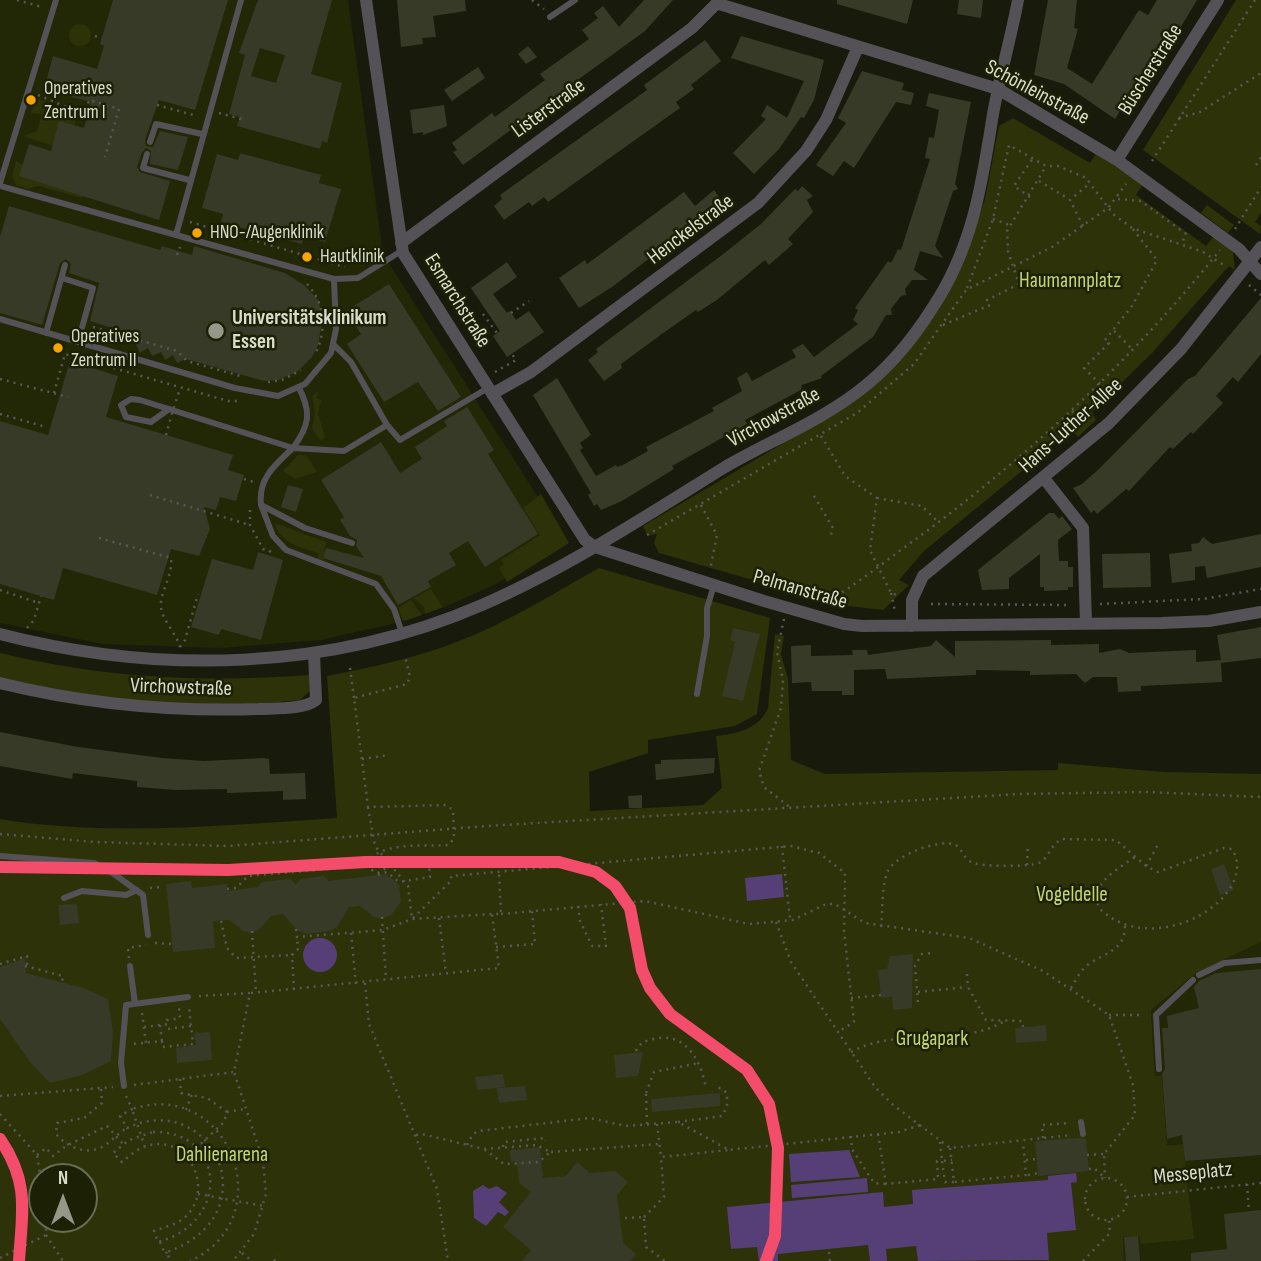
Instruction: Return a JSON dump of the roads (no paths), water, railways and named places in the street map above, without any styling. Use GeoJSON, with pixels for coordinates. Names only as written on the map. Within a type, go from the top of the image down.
{"type":"FeatureCollection","features":[{"type":"Feature","properties":{"kind":"street","name":"Esmarchstraße"},"geometry":{"type":"LineString","coordinates":[[366,0],[402,246],[584,540],[595,547]]}},
{"type":"Feature","properties":{"kind":"street","name":"Virchowstraße"},"geometry":{"type":"LineString","coordinates":[[0,635],[56,648],[134,658],[268,660],[314,654],[402,635],[483,605],[595,547],[737,460],[844,402],[895,358],[935,304],[970,235],[1018,0]]}},
{"type":"Feature","properties":{"kind":"street","name":"Büscherstraße"},"geometry":{"type":"LineString","coordinates":[[1117,160],[1218,0]]}},
{"type":"Feature","properties":{"kind":"street","name":"Listerstraße"},"geometry":{"type":"LineString","coordinates":[[402,246],[692,28],[719,2]]}},
{"type":"Feature","properties":{"kind":"street","name":"Schönleinstraße"},"geometry":{"type":"LineString","coordinates":[[719,2],[998,89],[1117,160],[1228,241],[1261,274]]}},
{"type":"Feature","properties":{"kind":"street","name":"Henckelstraße"},"geometry":{"type":"LineString","coordinates":[[490,391],[531,372],[758,203],[806,151],[826,120],[859,47]]}},
{"type":"Feature","properties":{"kind":"street","name":"Hans-Luther-Allee"},"geometry":{"type":"LineString","coordinates":[[912,626],[912,600],[923,576],[1109,423],[1172,358],[1261,247]]}},
{"type":"Feature","properties":{"kind":"street"},"geometry":{"type":"LineString","coordinates":[[1044,477],[1083,528],[1086,624]]}},
{"type":"Feature","properties":{"kind":"street","name":"Pelmanstraße"},"geometry":{"type":"LineString","coordinates":[[595,547],[844,624],[912,626],[1209,621],[1261,612]]}},
{"type":"Feature","properties":{"kind":"street","name":"Virchowstraße"},"geometry":{"type":"LineString","coordinates":[[0,683],[59,697],[140,708],[190,711],[310,705],[316,700],[314,654]]}},
{"type":"Feature","properties":{"kind":"lane"},"geometry":{"type":"LineString","coordinates":[[56,0],[0,184],[334,279],[358,278],[402,246]]}},
{"type":"Feature","properties":{"kind":"lane"},"geometry":{"type":"LineString","coordinates":[[176,235],[189,180],[241,0]]}},
{"type":"Feature","properties":{"kind":"lane"},"geometry":{"type":"LineString","coordinates":[[550,17],[575,0]]}},
{"type":"Feature","properties":{"kind":"lane"},"geometry":{"type":"LineString","coordinates":[[150,142],[156,124],[202,134]]}},
{"type":"Feature","properties":{"kind":"lane"},"geometry":{"type":"LineString","coordinates":[[147,153],[144,168],[189,180]]}},
{"type":"Feature","properties":{"kind":"lane"},"geometry":{"type":"LineString","coordinates":[[46,333],[65,265]]}},
{"type":"Feature","properties":{"kind":"lane"},"geometry":{"type":"LineString","coordinates":[[62,278],[93,288],[78,342]]}},
{"type":"Feature","properties":{"kind":"lane"},"geometry":{"type":"LineString","coordinates":[[0,319],[261,394],[278,396],[299,388],[321,369],[334,345],[334,279]]}},
{"type":"Feature","properties":{"kind":"lane"},"geometry":{"type":"LineString","coordinates":[[334,345],[351,362],[387,425],[400,440],[490,391]]}},
{"type":"Feature","properties":{"kind":"lane"},"geometry":{"type":"LineString","coordinates":[[299,388],[309,419],[305,431],[293,449],[264,480],[260,493],[261,505],[273,536],[286,550],[376,584],[394,609],[402,635]]}},
{"type":"Feature","properties":{"kind":"lane"},"geometry":{"type":"LineString","coordinates":[[169,409],[151,422],[126,417],[121,405],[131,399],[169,409],[293,449],[344,452],[387,425]]}},
{"type":"Feature","properties":{"kind":"lane"},"geometry":{"type":"LineString","coordinates":[[261,505],[305,528],[352,543]]}},
{"type":"Feature","properties":{"kind":"lane"},"geometry":{"type":"LineString","coordinates":[[697,694],[708,636],[707,608],[714,585]]}},
{"type":"Feature","properties":{"kind":"lane"},"geometry":{"type":"LineString","coordinates":[[0,856],[94,863],[144,895],[148,935]]}},
{"type":"Feature","properties":{"kind":"lane"},"geometry":{"type":"LineString","coordinates":[[64,898],[82,891],[125,895],[137,890]]}},
{"type":"Feature","properties":{"kind":"lane"},"geometry":{"type":"LineString","coordinates":[[1199,975],[1224,963],[1261,960]]}},
{"type":"Feature","properties":{"kind":"lane"},"geometry":{"type":"LineString","coordinates":[[130,966],[138,1003]]}},
{"type":"Feature","properties":{"kind":"lane"},"geometry":{"type":"LineString","coordinates":[[1159,1069],[1156,1016],[1193,980]]}},
{"type":"Feature","properties":{"kind":"lane"},"geometry":{"type":"LineString","coordinates":[[124,1086],[121,1063],[127,1005],[188,997]]}},
{"type":"Feature","properties":{"kind":"lane"},"geometry":{"type":"LineString","coordinates":[[1080,1134],[1082,1122]]}},
{"type":"Feature","properties":{"kind":"place","name":"Operatives Zentrum I"},"geometry":{"type":"Point","coordinates":[31,100]}},
{"type":"Feature","properties":{"kind":"place","name":"HNO-/Augenklinik"},"geometry":{"type":"Point","coordinates":[197,233]}},
{"type":"Feature","properties":{"kind":"place","name":"Hautklinik"},"geometry":{"type":"Point","coordinates":[307,257]}},
{"type":"Feature","properties":{"kind":"place","name":"Universitätsklinikum Essen"},"geometry":{"type":"Point","coordinates":[216,331]}},
{"type":"Feature","properties":{"kind":"place","name":"Operatives Zentrum II"},"geometry":{"type":"Point","coordinates":[58,348]}},
{"type":"Feature","properties":{"kind":"park label","name":"Haumannplatz"},"geometry":{"type":"Point","coordinates":[1070,282]}},
{"type":"Feature","properties":{"kind":"park label","name":"Vogeldelle"},"geometry":{"type":"Point","coordinates":[1072,896]}},
{"type":"Feature","properties":{"kind":"park label","name":"Grugapark"},"geometry":{"type":"Point","coordinates":[932,1040]}},
{"type":"Feature","properties":{"kind":"park label","name":"Dahlienarena"},"geometry":{"type":"Point","coordinates":[222,1156]}}]}
